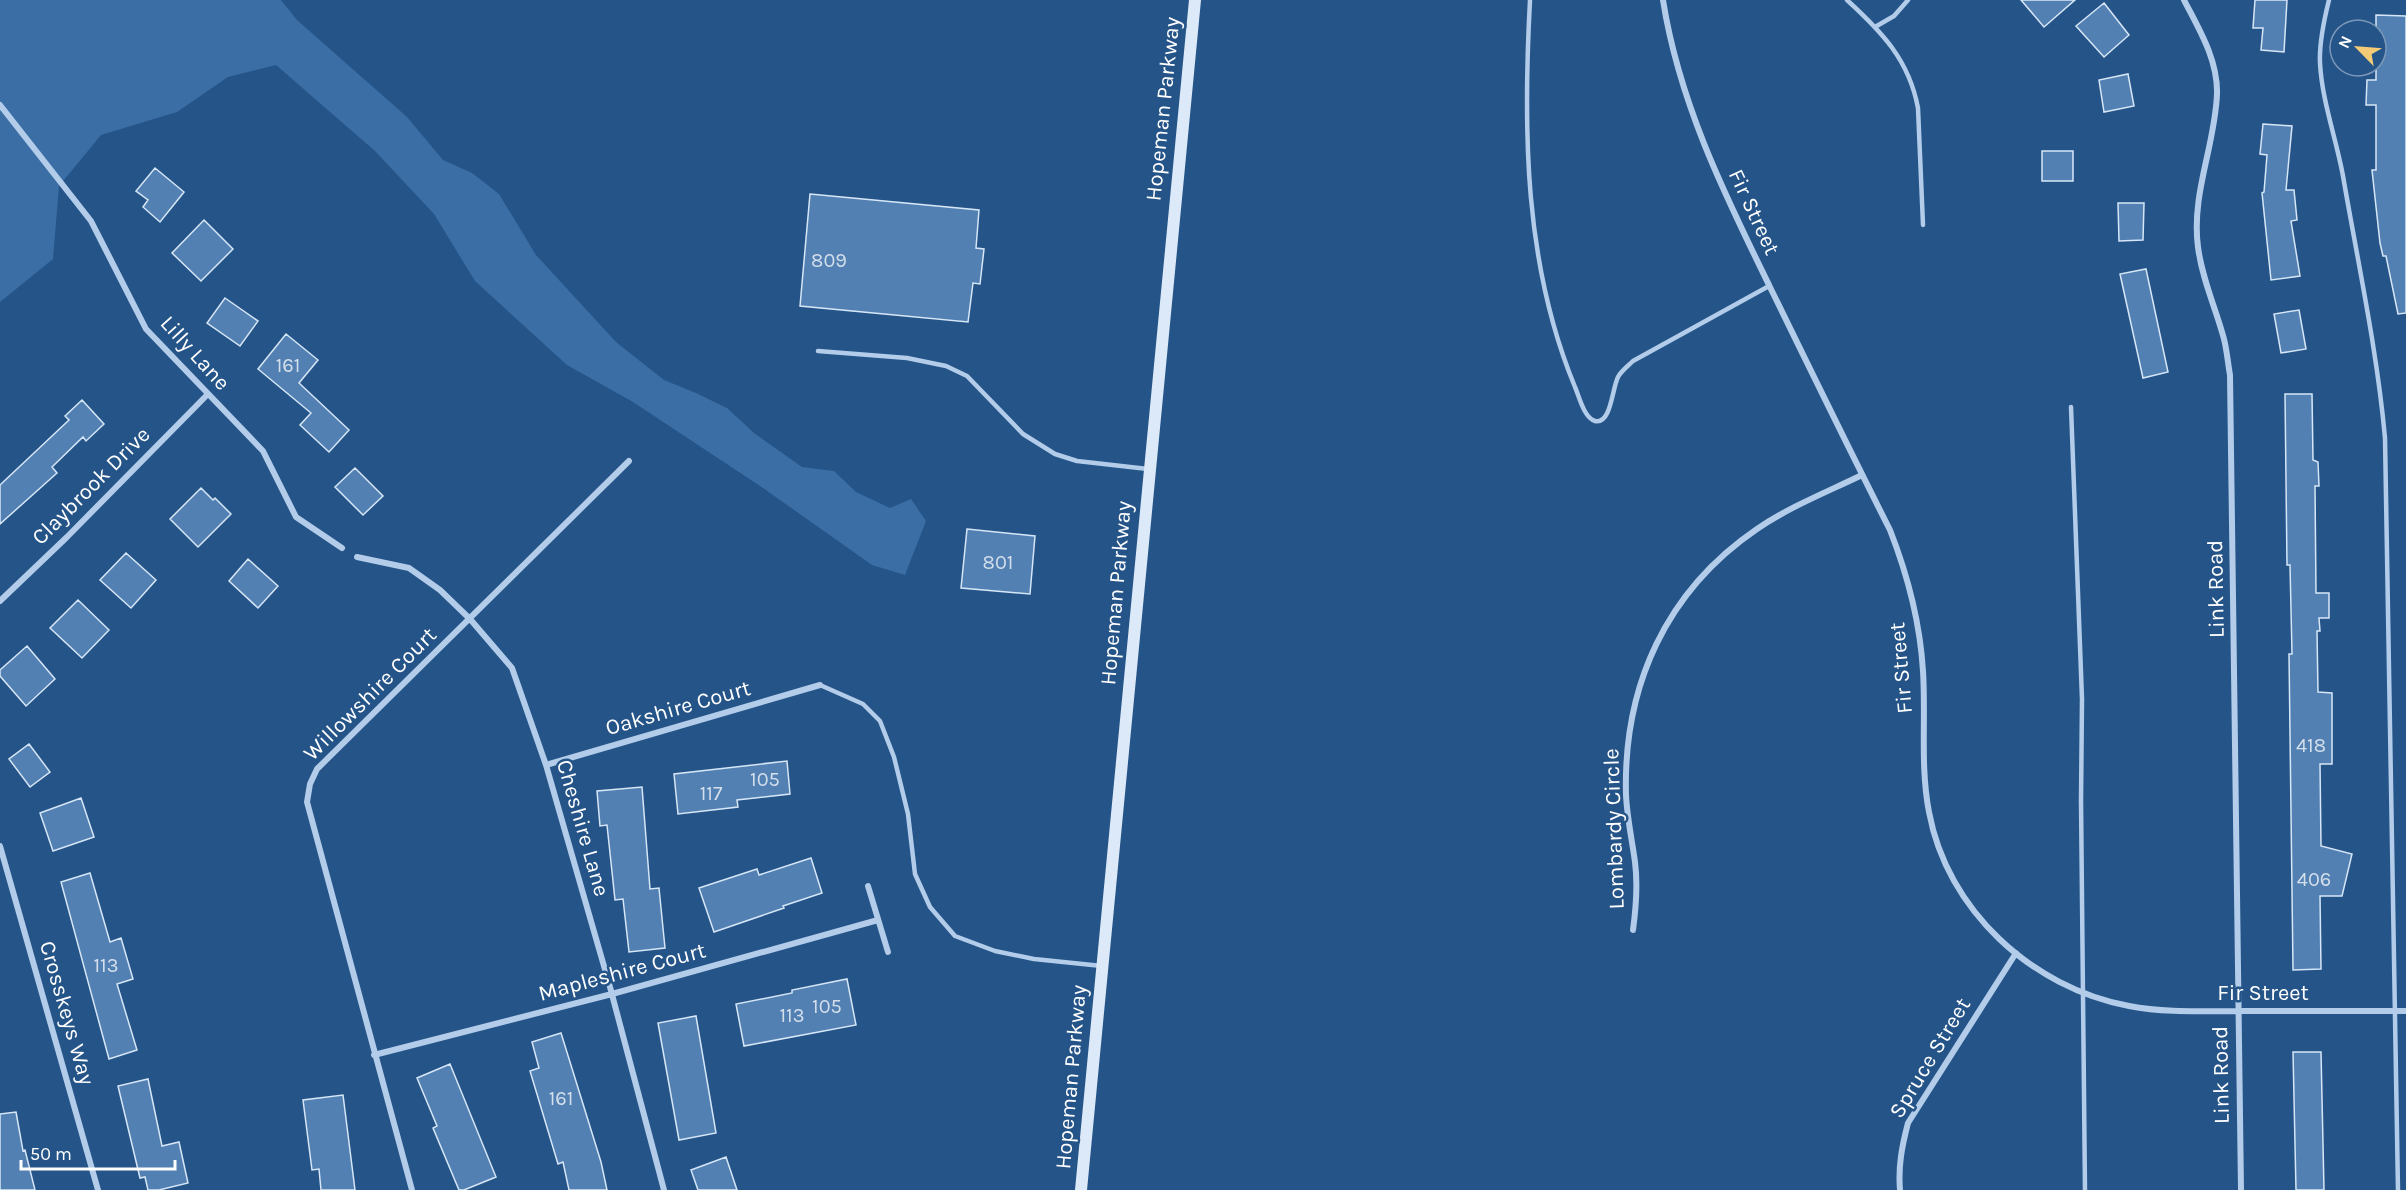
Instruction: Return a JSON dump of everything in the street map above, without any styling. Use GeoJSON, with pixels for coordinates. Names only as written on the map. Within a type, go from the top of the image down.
{"type":"FeatureCollection","features":[{"type":"Feature","properties":{"kind":"main road","name":"Hopeman Parkway"},"geometry":{"type":"LineString","coordinates":[[1081,1190],[1148,469],[1195,0]]}},
{"type":"Feature","properties":{"kind":"street","name":"Fir Street"},"geometry":{"type":"LineString","coordinates":[[1663,0],[1668,36],[1698,131],[1769,286],[1890,530],[1903,565],[1913,601],[1923,674],[1924,775],[1929,812],[1936,841],[1952,876],[1972,909],[1991,931],[2016,953],[2059,981],[2083,993],[2129,1006],[2163,1010],[2406,1011]]}},
{"type":"Feature","properties":{"kind":"street","name":"Link Road"},"geometry":{"type":"LineString","coordinates":[[2184,0],[2206,43],[2213,64],[2217,92],[2197,213],[2198,246],[2203,272],[2225,340],[2230,375],[2241,1190]]}},
{"type":"Feature","properties":{"kind":"street","name":"Lilly Lane"},"geometry":{"type":"LineString","coordinates":[[0,105],[91,221],[146,329],[263,452],[296,517],[342,548]]}},
{"type":"Feature","properties":{"kind":"street","name":"Claybrook Drive"},"geometry":{"type":"LineString","coordinates":[[0,601],[68,537],[207,394]]}},
{"type":"Feature","properties":{"kind":"street","name":"Willowshire Court"},"geometry":{"type":"LineString","coordinates":[[412,1190],[307,802],[310,784],[317,769],[629,461]]}},
{"type":"Feature","properties":{"kind":"street","name":"Lombardy Circle"},"geometry":{"type":"LineString","coordinates":[[1633,930],[1636,893],[1635,862],[1626,796],[1626,759],[1630,723],[1640,682],[1656,641],[1702,576],[1729,550],[1758,528],[1862,475]]}},
{"type":"Feature","properties":{"kind":"street","name":"Cheshire Lane"},"geometry":{"type":"LineString","coordinates":[[357,557],[410,568],[440,590],[470,619],[512,668],[546,765],[612,994],[664,1190]]}},
{"type":"Feature","properties":{"kind":"street","name":"Oakshire Court"},"geometry":{"type":"LineString","coordinates":[[546,765],[820,685]]}},
{"type":"Feature","properties":{"kind":"street","name":"Crosskeys Way"},"geometry":{"type":"LineString","coordinates":[[0,846],[98,1190]]}},
{"type":"Feature","properties":{"kind":"street"},"geometry":{"type":"LineString","coordinates":[[868,886],[888,952]]}},
{"type":"Feature","properties":{"kind":"street","name":"Mapleshire Court"},"geometry":{"type":"LineString","coordinates":[[374,1055],[612,994],[878,920]]}},
{"type":"Feature","properties":{"kind":"street","name":"Spruce Street"},"geometry":{"type":"LineString","coordinates":[[1900,1190],[1901,1148],[1908,1123],[2016,953]]}},
{"type":"Feature","properties":{"kind":"lane"},"geometry":{"type":"LineString","coordinates":[[1530,0],[1525,105],[1531,213],[1554,328],[1569,374],[1591,419],[1597,422],[1603,421],[1608,415],[1618,375],[1633,361],[1769,286]]}},
{"type":"Feature","properties":{"kind":"lane"},"geometry":{"type":"LineString","coordinates":[[1847,0],[1890,44],[1905,66],[1914,89],[1918,108],[1923,225]]}},
{"type":"Feature","properties":{"kind":"lane"},"geometry":{"type":"LineString","coordinates":[[1875,27],[1894,16],[1908,0]]}},
{"type":"Feature","properties":{"kind":"lane"},"geometry":{"type":"LineString","coordinates":[[2330,0],[2322,30],[2320,61],[2322,81],[2340,162],[2378,375],[2385,438],[2398,1190]]}},
{"type":"Feature","properties":{"kind":"lane"},"geometry":{"type":"LineString","coordinates":[[818,351],[907,358],[946,366],[967,376],[1023,434],[1054,454],[1077,461],[1148,469]]}},
{"type":"Feature","properties":{"kind":"lane"},"geometry":{"type":"LineString","coordinates":[[2071,407],[2082,699],[2085,1190]]}},
{"type":"Feature","properties":{"kind":"lane"},"geometry":{"type":"LineString","coordinates":[[820,685],[863,704],[880,721],[894,757],[908,814],[915,874],[930,907],[955,936],[995,951],[1034,959],[1102,966]]}},
{"type":"Feature","properties":{"kind":"shaded area"},"geometry":{"type":"Polygon","coordinates":[[[0,0],[281,0],[297,20],[407,117],[443,160],[472,173],[499,194],[536,255],[616,342],[664,380],[727,408],[754,433],[802,467],[834,471],[856,492],[890,508],[911,499],[926,521],[905,575],[872,565],[763,488],[633,402],[567,365],[475,281],[434,214],[375,151],[276,65],[228,77],[177,112],[101,135],[59,186],[53,259],[0,302],[0,0]]]}},
{"type":"Feature","properties":{"kind":"building"},"geometry":{"type":"Polygon","coordinates":[[[2021,0],[2075,0],[2044,27],[2021,0]]]}},
{"type":"Feature","properties":{"kind":"building"},"geometry":{"type":"Polygon","coordinates":[[[2255,0],[2287,0],[2284,52],[2261,50],[2263,28],[2253,28],[2255,0]]]}},
{"type":"Feature","properties":{"kind":"building"},"geometry":{"type":"Polygon","coordinates":[[[2104,3],[2129,35],[2104,57],[2076,26],[2104,3]]]}},
{"type":"Feature","properties":{"kind":"building"},"geometry":{"type":"Polygon","coordinates":[[[2376,15],[2406,16],[2406,313],[2398,314],[2386,256],[2383,256],[2380,243],[2372,170],[2376,170],[2376,105],[2366,105],[2367,80],[2388,78],[2388,18],[2376,18],[2376,15]]]}},
{"type":"Feature","properties":{"kind":"building"},"geometry":{"type":"Polygon","coordinates":[[[2128,74],[2134,106],[2104,112],[2099,80],[2128,74]]]}},
{"type":"Feature","properties":{"kind":"building"},"geometry":{"type":"Polygon","coordinates":[[[2263,124],[2292,126],[2286,190],[2294,190],[2297,220],[2291,221],[2300,276],[2271,280],[2262,193],[2264,192],[2267,155],[2260,154],[2263,124]]]}},
{"type":"Feature","properties":{"kind":"building"},"geometry":{"type":"Polygon","coordinates":[[[2042,151],[2073,151],[2073,181],[2042,181],[2042,151]]]}},
{"type":"Feature","properties":{"kind":"building"},"geometry":{"type":"Polygon","coordinates":[[[155,168],[184,192],[160,222],[143,207],[148,200],[136,191],[155,168]]]}},
{"type":"Feature","properties":{"kind":"building"},"geometry":{"type":"Polygon","coordinates":[[[810,194],[979,210],[976,248],[984,249],[980,284],[973,283],[968,322],[800,306],[810,194]]]}},
{"type":"Feature","properties":{"kind":"building"},"geometry":{"type":"Polygon","coordinates":[[[2118,203],[2144,203],[2143,240],[2119,241],[2118,203]]]}},
{"type":"Feature","properties":{"kind":"building"},"geometry":{"type":"Polygon","coordinates":[[[204,220],[233,249],[201,281],[172,253],[204,220]]]}},
{"type":"Feature","properties":{"kind":"building"},"geometry":{"type":"Polygon","coordinates":[[[2146,269],[2168,372],[2143,378],[2120,274],[2146,269]]]}},
{"type":"Feature","properties":{"kind":"building"},"geometry":{"type":"Polygon","coordinates":[[[225,298],[258,321],[240,346],[207,323],[225,298]]]}},
{"type":"Feature","properties":{"kind":"building"},"geometry":{"type":"Polygon","coordinates":[[[2299,310],[2306,349],[2281,353],[2274,314],[2299,310]]]}},
{"type":"Feature","properties":{"kind":"building"},"geometry":{"type":"Polygon","coordinates":[[[286,334],[318,360],[299,383],[349,430],[329,452],[300,425],[311,413],[258,369],[286,334]]]}},
{"type":"Feature","properties":{"kind":"building"},"geometry":{"type":"Polygon","coordinates":[[[2285,394],[2312,394],[2313,460],[2318,462],[2319,486],[2315,486],[2316,593],[2329,593],[2329,618],[2319,618],[2320,631],[2317,631],[2318,692],[2332,693],[2332,764],[2320,764],[2321,846],[2352,854],[2342,896],[2320,896],[2321,969],[2293,970],[2289,654],[2292,654],[2290,565],[2287,565],[2285,394]]]}},
{"type":"Feature","properties":{"kind":"building"},"geometry":{"type":"Polygon","coordinates":[[[82,400],[104,424],[86,441],[83,437],[52,467],[57,473],[0,524],[0,485],[69,420],[65,416],[82,400]]]}},
{"type":"Feature","properties":{"kind":"building"},"geometry":{"type":"Polygon","coordinates":[[[355,468],[383,496],[363,515],[335,487],[355,468]]]}},
{"type":"Feature","properties":{"kind":"building"},"geometry":{"type":"Polygon","coordinates":[[[201,488],[231,514],[198,547],[170,519],[201,488]]]}},
{"type":"Feature","properties":{"kind":"building"},"geometry":{"type":"Polygon","coordinates":[[[967,529],[1035,536],[1030,594],[961,588],[967,529]]]}},
{"type":"Feature","properties":{"kind":"building"},"geometry":{"type":"Polygon","coordinates":[[[126,553],[156,580],[131,608],[100,580],[126,553]]]}},
{"type":"Feature","properties":{"kind":"building"},"geometry":{"type":"Polygon","coordinates":[[[248,559],[278,586],[258,608],[229,581],[248,559]]]}},
{"type":"Feature","properties":{"kind":"building"},"geometry":{"type":"Polygon","coordinates":[[[78,600],[109,630],[82,658],[50,628],[78,600]]]}},
{"type":"Feature","properties":{"kind":"building"},"geometry":{"type":"Polygon","coordinates":[[[27,646],[55,679],[26,706],[0,676],[0,670],[27,646]]]}},
{"type":"Feature","properties":{"kind":"building"},"geometry":{"type":"Polygon","coordinates":[[[29,744],[50,772],[30,787],[9,759],[29,744]]]}},
{"type":"Feature","properties":{"kind":"building"},"geometry":{"type":"Polygon","coordinates":[[[787,761],[790,794],[737,800],[738,807],[678,814],[674,774],[787,761]]]}},
{"type":"Feature","properties":{"kind":"building"},"geometry":{"type":"Polygon","coordinates":[[[642,787],[650,889],[659,888],[665,948],[629,952],[623,899],[615,900],[607,825],[600,826],[597,791],[642,787]]]}},
{"type":"Feature","properties":{"kind":"building"},"geometry":{"type":"Polygon","coordinates":[[[81,798],[94,837],[53,851],[40,813],[81,798]]]}},
{"type":"Feature","properties":{"kind":"building"},"geometry":{"type":"Polygon","coordinates":[[[811,858],[822,893],[714,932],[699,888],[757,869],[759,875],[811,858]]]}},
{"type":"Feature","properties":{"kind":"building"},"geometry":{"type":"Polygon","coordinates":[[[90,873],[110,942],[121,938],[133,979],[117,984],[137,1050],[109,1059],[61,882],[90,873]]]}},
{"type":"Feature","properties":{"kind":"building"},"geometry":{"type":"Polygon","coordinates":[[[847,979],[856,1025],[744,1046],[736,1004],[847,979]]]}},
{"type":"Feature","properties":{"kind":"building"},"geometry":{"type":"Polygon","coordinates":[[[696,1016],[716,1133],[679,1140],[658,1023],[696,1016]]]}},
{"type":"Feature","properties":{"kind":"building"},"geometry":{"type":"Polygon","coordinates":[[[561,1033],[601,1162],[607,1190],[569,1190],[563,1162],[558,1164],[530,1071],[539,1068],[532,1042],[561,1033]]]}},
{"type":"Feature","properties":{"kind":"building"},"geometry":{"type":"Polygon","coordinates":[[[2293,1052],[2321,1052],[2324,1190],[2296,1190],[2293,1052]]]}},
{"type":"Feature","properties":{"kind":"building"},"geometry":{"type":"Polygon","coordinates":[[[450,1064],[496,1177],[464,1190],[459,1190],[433,1128],[437,1126],[417,1078],[450,1064]]]}},
{"type":"Feature","properties":{"kind":"building"},"geometry":{"type":"Polygon","coordinates":[[[148,1079],[162,1146],[179,1142],[188,1183],[159,1190],[148,1190],[145,1177],[140,1178],[118,1086],[148,1079]]]}},
{"type":"Feature","properties":{"kind":"building"},"geometry":{"type":"Polygon","coordinates":[[[343,1095],[355,1190],[321,1190],[319,1169],[312,1170],[303,1100],[343,1095]]]}},
{"type":"Feature","properties":{"kind":"building"},"geometry":{"type":"Polygon","coordinates":[[[16,1112],[23,1151],[25,1150],[35,1190],[0,1190],[0,1114],[16,1112]]]}},
{"type":"Feature","properties":{"kind":"building"},"geometry":{"type":"Polygon","coordinates":[[[726,1157],[737,1190],[698,1190],[691,1170],[726,1157]]]}}]}
